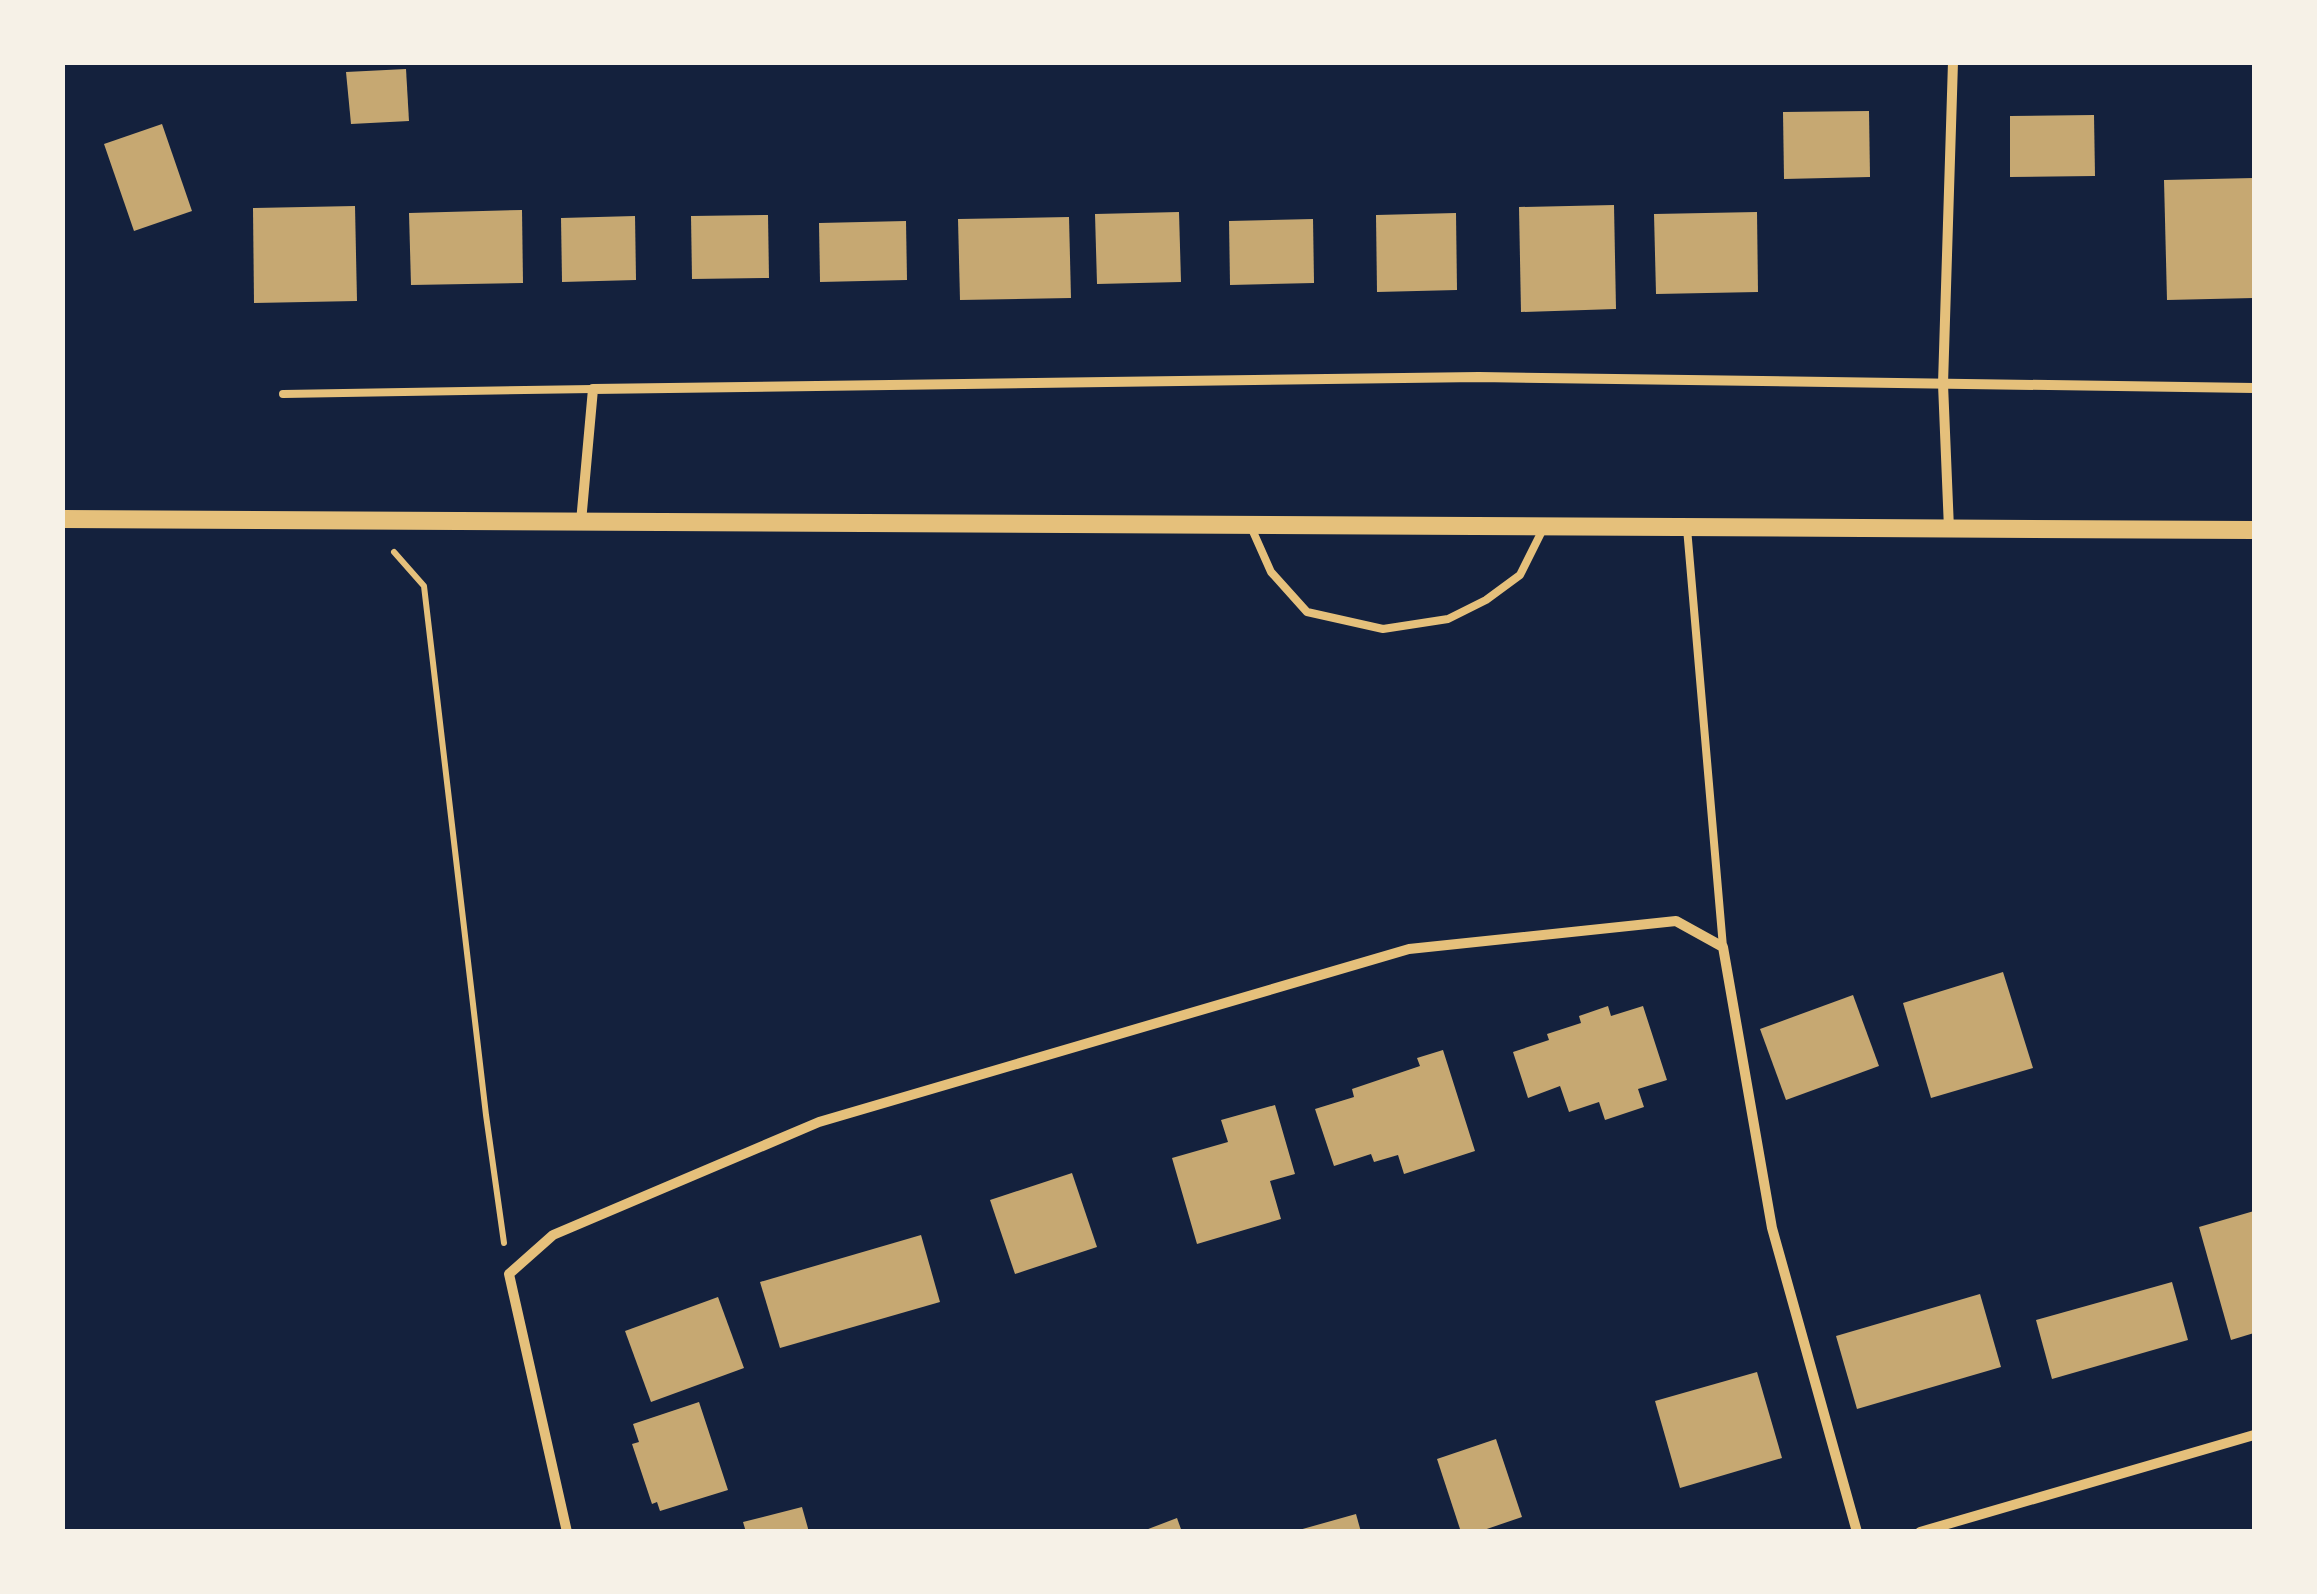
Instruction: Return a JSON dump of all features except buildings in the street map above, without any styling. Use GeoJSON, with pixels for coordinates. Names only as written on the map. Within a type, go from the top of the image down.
{"type":"FeatureCollection","features":[{"type":"Feature","properties":{"kind":"street"},"geometry":{"type":"LineString","coordinates":[[1948,530],[1943,384],[1954,62]]}},
{"type":"Feature","properties":{"kind":"street"},"geometry":{"type":"LineString","coordinates":[[581,522],[593,389],[1480,377],[2254,388]]}},
{"type":"Feature","properties":{"kind":"street"},"geometry":{"type":"LineString","coordinates":[[62,519],[2254,530]]}},
{"type":"Feature","properties":{"kind":"street"},"geometry":{"type":"LineString","coordinates":[[567,1532],[509,1274],[553,1235],[819,1122],[1409,949],[1676,921],[1722,946],[1772,1228],[1857,1532]]}},
{"type":"Feature","properties":{"kind":"street"},"geometry":{"type":"LineString","coordinates":[[1920,1532],[2254,1435]]}},
{"type":"Feature","properties":{"kind":"lane"},"geometry":{"type":"LineString","coordinates":[[283,394],[593,389]]}},
{"type":"Feature","properties":{"kind":"lane"},"geometry":{"type":"LineString","coordinates":[[1251,526],[1271,572],[1307,612],[1384,630],[1448,619],[1486,600],[1520,576],[1544,527]]}},
{"type":"Feature","properties":{"kind":"lane"},"geometry":{"type":"LineString","coordinates":[[1687,528],[1722,946]]}},
{"type":"Feature","properties":{"kind":"path"},"geometry":{"type":"LineString","coordinates":[[366,521],[424,586],[486,1115],[509,1274]]}}]}
